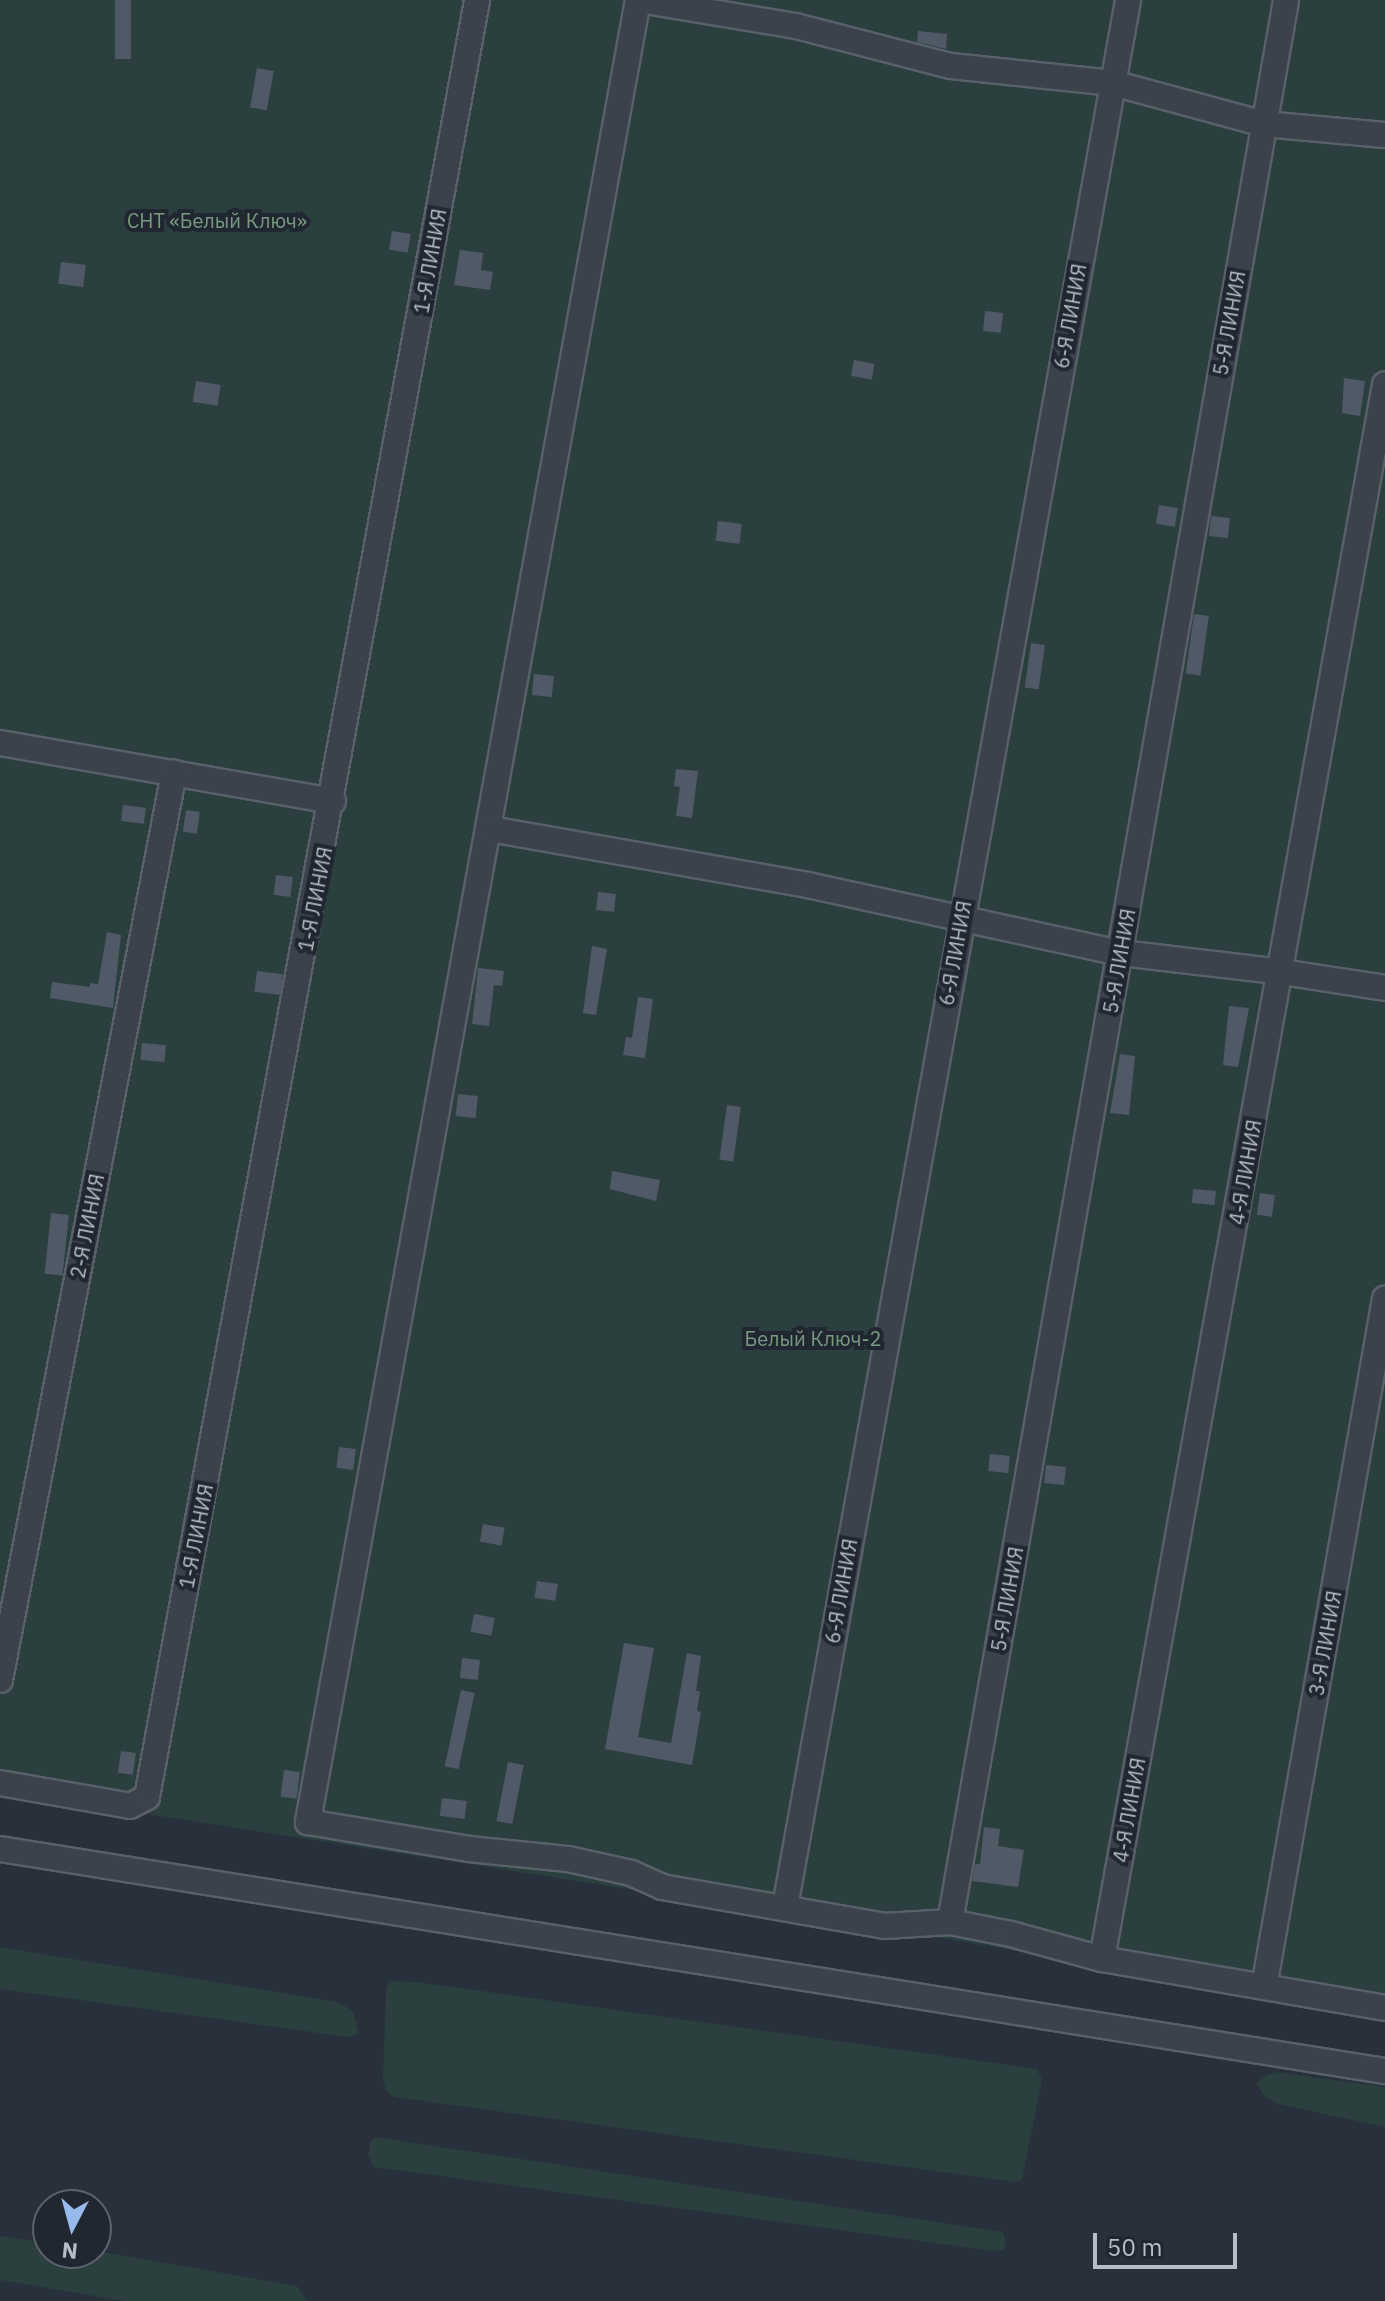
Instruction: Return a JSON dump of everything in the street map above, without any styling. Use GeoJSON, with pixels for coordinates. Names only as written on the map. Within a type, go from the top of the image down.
{"type":"FeatureCollection","features":[{"type":"Feature","properties":{"kind":"street","name":"1-Я ЛИНИЯ"},"geometry":{"type":"LineString","coordinates":[[0,1783],[130,1806],[147,1797],[333,801],[477,0]]}},
{"type":"Feature","properties":{"kind":"street"},"geometry":{"type":"LineString","coordinates":[[1385,135],[1264,124],[1113,83],[951,66],[796,26],[638,0],[308,1822],[469,1849],[568,1859],[631,1873],[662,1887],[885,1926],[950,1922],[1011,1934],[1102,1959],[1385,2008]]}},
{"type":"Feature","properties":{"kind":"street","name":"6-Я ЛИНИЯ"},"geometry":{"type":"LineString","coordinates":[[785,1907],[1128,0]]}},
{"type":"Feature","properties":{"kind":"street","name":"5-Я ЛИНИЯ"},"geometry":{"type":"LineString","coordinates":[[950,1922],[1286,0]]}},
{"type":"Feature","properties":{"kind":"street","name":"4-Я ЛИНИЯ"},"geometry":{"type":"LineString","coordinates":[[1102,1959],[1282,972],[1385,384]]}},
{"type":"Feature","properties":{"kind":"street"},"geometry":{"type":"LineString","coordinates":[[0,743],[333,801]]}},
{"type":"Feature","properties":{"kind":"street","name":"2-Я ЛИНИЯ"},"geometry":{"type":"LineString","coordinates":[[0,1680],[174,773]]}},
{"type":"Feature","properties":{"kind":"street"},"geometry":{"type":"LineString","coordinates":[[490,829],[808,885],[960,921],[1121,953],[1385,988]]}},
{"type":"Feature","properties":{"kind":"street","name":"3-Я ЛИНИЯ"},"geometry":{"type":"LineString","coordinates":[[1264,1987],[1385,1299]]}},
{"type":"Feature","properties":{"kind":"street"},"geometry":{"type":"LineString","coordinates":[[0,1849],[1385,2071]]}},
{"type":"Feature","properties":{"kind":"green space","name":"Белый Ключ-2"},"geometry":{"type":"Polygon","coordinates":[[[0,0],[1385,0],[1385,2015],[942,1938],[0,1791],[0,0]]]}},
{"type":"Feature","properties":{"kind":"green space"},"geometry":{"type":"Polygon","coordinates":[[[0,1947],[338,2002],[353,2011],[359,2033],[351,2037],[333,2035],[0,1989],[0,1947]]]}},
{"type":"Feature","properties":{"kind":"green space"},"geometry":{"type":"Polygon","coordinates":[[[392,1981],[1037,2069],[1042,2080],[1022,2180],[1015,2182],[394,2097],[386,2091],[383,2078],[386,1987],[392,1981]]]}},
{"type":"Feature","properties":{"kind":"green space"},"geometry":{"type":"Polygon","coordinates":[[[1276,2072],[1385,2087],[1385,2127],[1278,2104],[1265,2097],[1256,2084],[1262,2077],[1276,2072]]]}},
{"type":"Feature","properties":{"kind":"green space"},"geometry":{"type":"Polygon","coordinates":[[[375,2137],[1003,2232],[1006,2242],[1004,2249],[994,2251],[374,2167],[368,2155],[371,2140],[375,2137]]]}},
{"type":"Feature","properties":{"kind":"green space"},"geometry":{"type":"Polygon","coordinates":[[[0,2236],[32,2241],[32,2269],[112,2269],[112,2254],[297,2286],[307,2301],[125,2301],[0,2280],[0,2236]]]}},
{"type":"Feature","properties":{"kind":"building"},"geometry":{"type":"Polygon","coordinates":[[[115,0],[131,0],[131,59],[115,59],[115,0]]]}},
{"type":"Feature","properties":{"kind":"building"},"geometry":{"type":"Polygon","coordinates":[[[918,31],[947,34],[946,49],[917,42],[918,31]]]}},
{"type":"Feature","properties":{"kind":"building"},"geometry":{"type":"Polygon","coordinates":[[[257,68],[274,71],[267,110],[250,107],[257,68]]]}},
{"type":"Feature","properties":{"kind":"building"},"geometry":{"type":"Polygon","coordinates":[[[392,231],[411,234],[408,253],[389,250],[392,231]]]}},
{"type":"Feature","properties":{"kind":"building"},"geometry":{"type":"Polygon","coordinates":[[[460,250],[483,253],[481,270],[493,272],[490,290],[454,285],[460,250]]]}},
{"type":"Feature","properties":{"kind":"building"},"geometry":{"type":"Polygon","coordinates":[[[61,262],[86,265],[83,287],[58,284],[61,262]]]}},
{"type":"Feature","properties":{"kind":"building"},"geometry":{"type":"Polygon","coordinates":[[[985,311],[1003,313],[1001,333],[983,331],[985,311]]]}},
{"type":"Feature","properties":{"kind":"building"},"geometry":{"type":"Polygon","coordinates":[[[854,360],[875,364],[872,380],[851,376],[854,360]]]}},
{"type":"Feature","properties":{"kind":"building"},"geometry":{"type":"Polygon","coordinates":[[[1344,378],[1365,381],[1360,416],[1342,413],[1344,378]]]}},
{"type":"Feature","properties":{"kind":"building"},"geometry":{"type":"Polygon","coordinates":[[[196,381],[221,385],[217,406],[193,402],[196,381]]]}},
{"type":"Feature","properties":{"kind":"building"},"geometry":{"type":"Polygon","coordinates":[[[1159,505],[1178,508],[1175,527],[1156,524],[1159,505]]]}},
{"type":"Feature","properties":{"kind":"building"},"geometry":{"type":"Polygon","coordinates":[[[1211,516],[1230,518],[1228,538],[1209,536],[1211,516]]]}},
{"type":"Feature","properties":{"kind":"building"},"geometry":{"type":"Polygon","coordinates":[[[718,521],[742,524],[739,544],[716,541],[718,521]]]}},
{"type":"Feature","properties":{"kind":"building"},"geometry":{"type":"Polygon","coordinates":[[[1194,614],[1209,616],[1201,676],[1186,673],[1194,614]]]}},
{"type":"Feature","properties":{"kind":"building"},"geometry":{"type":"Polygon","coordinates":[[[1031,643],[1045,645],[1039,690],[1025,688],[1031,643]]]}},
{"type":"Feature","properties":{"kind":"building"},"geometry":{"type":"Polygon","coordinates":[[[534,674],[554,676],[552,697],[532,695],[534,674]]]}},
{"type":"Feature","properties":{"kind":"building"},"geometry":{"type":"Polygon","coordinates":[[[676,769],[698,771],[692,818],[676,816],[680,787],[674,786],[676,769]]]}},
{"type":"Feature","properties":{"kind":"building"},"geometry":{"type":"Polygon","coordinates":[[[123,805],[146,808],[144,824],[121,821],[123,805]]]}},
{"type":"Feature","properties":{"kind":"building"},"geometry":{"type":"Polygon","coordinates":[[[186,810],[200,812],[197,834],[183,832],[186,810]]]}},
{"type":"Feature","properties":{"kind":"building"},"geometry":{"type":"Polygon","coordinates":[[[276,875],[293,877],[290,897],[274,895],[276,875]]]}},
{"type":"Feature","properties":{"kind":"building"},"geometry":{"type":"Polygon","coordinates":[[[598,892],[616,894],[614,912],[596,910],[598,892]]]}},
{"type":"Feature","properties":{"kind":"building"},"geometry":{"type":"Polygon","coordinates":[[[107,932],[121,935],[113,1008],[50,998],[52,982],[90,987],[90,983],[98,984],[107,932]]]}},
{"type":"Feature","properties":{"kind":"building"},"geometry":{"type":"Polygon","coordinates":[[[592,946],[607,949],[596,1015],[583,1013],[592,946]]]}},
{"type":"Feature","properties":{"kind":"building"},"geometry":{"type":"Polygon","coordinates":[[[478,968],[504,971],[502,986],[494,985],[489,1026],[472,1024],[478,968]]]}},
{"type":"Feature","properties":{"kind":"building"},"geometry":{"type":"Polygon","coordinates":[[[257,971],[283,974],[280,995],[254,992],[257,971]]]}},
{"type":"Feature","properties":{"kind":"building"},"geometry":{"type":"Polygon","coordinates":[[[638,997],[653,999],[645,1058],[623,1055],[626,1037],[632,1038],[638,997]]]}},
{"type":"Feature","properties":{"kind":"building"},"geometry":{"type":"Polygon","coordinates":[[[1229,1006],[1249,1008],[1238,1067],[1223,1065],[1229,1006]]]}},
{"type":"Feature","properties":{"kind":"building"},"geometry":{"type":"Polygon","coordinates":[[[142,1043],[166,1045],[164,1062],[141,1060],[142,1043]]]}},
{"type":"Feature","properties":{"kind":"building"},"geometry":{"type":"Polygon","coordinates":[[[1120,1054],[1135,1056],[1129,1115],[1110,1113],[1120,1054]]]}},
{"type":"Feature","properties":{"kind":"building"},"geometry":{"type":"Polygon","coordinates":[[[458,1094],[478,1096],[476,1118],[456,1116],[458,1094]]]}},
{"type":"Feature","properties":{"kind":"building"},"geometry":{"type":"Polygon","coordinates":[[[727,1105],[741,1107],[733,1161],[719,1159],[727,1105]]]}},
{"type":"Feature","properties":{"kind":"building"},"geometry":{"type":"Polygon","coordinates":[[[612,1171],[660,1180],[656,1201],[610,1189],[612,1171]]]}},
{"type":"Feature","properties":{"kind":"building"},"geometry":{"type":"Polygon","coordinates":[[[1193,1189],[1216,1191],[1215,1205],[1192,1203],[1193,1189]]]}},
{"type":"Feature","properties":{"kind":"building"},"geometry":{"type":"Polygon","coordinates":[[[1260,1193],[1275,1195],[1272,1217],[1257,1215],[1260,1193]]]}},
{"type":"Feature","properties":{"kind":"building"},"geometry":{"type":"Polygon","coordinates":[[[51,1213],[69,1215],[63,1276],[45,1274],[51,1213]]]}},
{"type":"Feature","properties":{"kind":"building"},"geometry":{"type":"Polygon","coordinates":[[[339,1447],[356,1449],[353,1470],[336,1468],[339,1447]]]}},
{"type":"Feature","properties":{"kind":"building"},"geometry":{"type":"Polygon","coordinates":[[[990,1454],[1010,1456],[1008,1473],[988,1471],[990,1454]]]}},
{"type":"Feature","properties":{"kind":"building"},"geometry":{"type":"Polygon","coordinates":[[[1046,1465],[1066,1467],[1064,1485],[1044,1483],[1046,1465]]]}},
{"type":"Feature","properties":{"kind":"building"},"geometry":{"type":"Polygon","coordinates":[[[483,1524],[505,1528],[502,1546],[480,1542],[483,1524]]]}},
{"type":"Feature","properties":{"kind":"building"},"geometry":{"type":"Polygon","coordinates":[[[537,1581],[558,1584],[555,1601],[535,1598],[537,1581]]]}},
{"type":"Feature","properties":{"kind":"building"},"geometry":{"type":"Polygon","coordinates":[[[474,1614],[495,1618],[491,1636],[471,1632],[474,1614]]]}},
{"type":"Feature","properties":{"kind":"building"},"geometry":{"type":"Polygon","coordinates":[[[624,1643],[654,1648],[638,1737],[671,1743],[687,1653],[701,1656],[696,1691],[700,1691],[697,1711],[701,1712],[692,1765],[605,1749],[624,1643]]]}},
{"type":"Feature","properties":{"kind":"building"},"geometry":{"type":"Polygon","coordinates":[[[462,1658],[480,1660],[478,1680],[460,1678],[462,1658]]]}},
{"type":"Feature","properties":{"kind":"building"},"geometry":{"type":"Polygon","coordinates":[[[461,1690],[475,1693],[458,1769],[445,1766],[461,1690]]]}},
{"type":"Feature","properties":{"kind":"building"},"geometry":{"type":"Polygon","coordinates":[[[121,1751],[136,1753],[133,1775],[118,1773],[121,1751]]]}},
{"type":"Feature","properties":{"kind":"building"},"geometry":{"type":"Polygon","coordinates":[[[508,1762],[524,1765],[512,1824],[497,1821],[508,1762]]]}},
{"type":"Feature","properties":{"kind":"building"},"geometry":{"type":"Polygon","coordinates":[[[284,1770],[300,1772],[297,1799],[281,1797],[284,1770]]]}},
{"type":"Feature","properties":{"kind":"building"},"geometry":{"type":"Polygon","coordinates":[[[442,1798],[467,1801],[465,1819],[440,1816],[442,1798]]]}},
{"type":"Feature","properties":{"kind":"building"},"geometry":{"type":"Polygon","coordinates":[[[984,1827],[1000,1829],[998,1846],[1024,1850],[1018,1887],[972,1881],[975,1864],[980,1864],[984,1827]]]}},
{"type":"Feature","properties":{"kind":"park label","name":"СНТ «Белый Ключ»"},"geometry":{"type":"Point","coordinates":[217,220]}}]}
